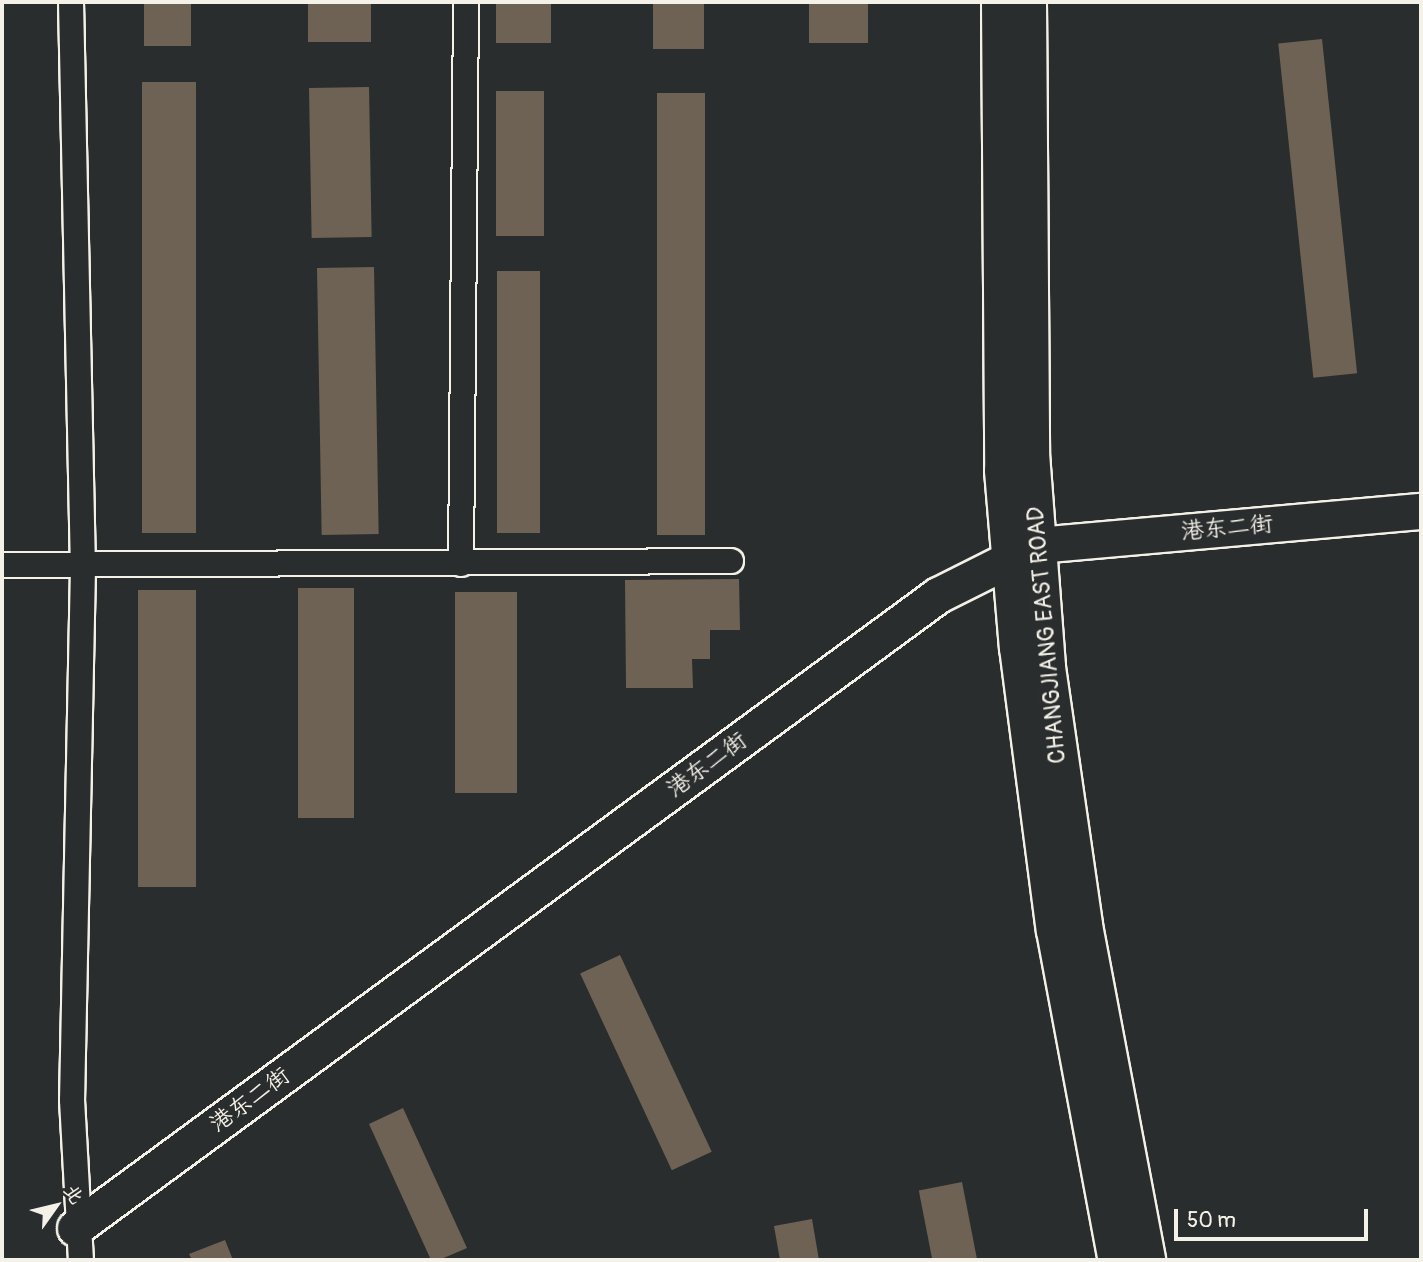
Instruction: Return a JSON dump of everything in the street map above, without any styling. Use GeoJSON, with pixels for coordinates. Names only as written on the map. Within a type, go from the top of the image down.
{"type":"FeatureCollection","features":[{"type":"Feature","properties":{"kind":"main road","name":"CHANGJIANG EAST ROAD"},"geometry":{"type":"LineString","coordinates":[[999,2],[1002,470],[1024,552],[1063,795],[1147,1260]]}},
{"type":"Feature","properties":{"kind":"main road","name":"CHANGJIANG EAST ROAD"},"geometry":{"type":"LineString","coordinates":[[1028,2],[1031,453],[1024,552],[1054,930],[1116,1260]]}},
{"type":"Feature","properties":{"kind":"main road","name":"港东二街"},"geometry":{"type":"LineString","coordinates":[[78,1244],[938,595],[1024,552],[1421,511]]}},
{"type":"Feature","properties":{"kind":"street"},"geometry":{"type":"LineString","coordinates":[[71,2],[83,568],[78,1244]]}},
{"type":"Feature","properties":{"kind":"street"},"geometry":{"type":"LineString","coordinates":[[461,564],[466,2]]}},
{"type":"Feature","properties":{"kind":"street"},"geometry":{"type":"LineString","coordinates":[[2,565],[83,568],[731,561]]}},
{"type":"Feature","properties":{"kind":"building"},"geometry":{"type":"Polygon","coordinates":[[[144,2],[191,2],[191,46],[144,46],[144,2]]]}},
{"type":"Feature","properties":{"kind":"building"},"geometry":{"type":"Polygon","coordinates":[[[308,2],[371,2],[371,42],[308,42],[308,2]]]}},
{"type":"Feature","properties":{"kind":"building"},"geometry":{"type":"Polygon","coordinates":[[[496,2],[551,2],[551,43],[496,43],[496,2]]]}},
{"type":"Feature","properties":{"kind":"building"},"geometry":{"type":"Polygon","coordinates":[[[653,2],[704,2],[704,49],[653,49],[653,2]]]}},
{"type":"Feature","properties":{"kind":"building"},"geometry":{"type":"Polygon","coordinates":[[[809,2],[868,2],[868,43],[809,43],[809,2]]]}},
{"type":"Feature","properties":{"kind":"building"},"geometry":{"type":"Polygon","coordinates":[[[1322,39],[1357,373],[1313,378],[1278,44],[1322,39]]]}},
{"type":"Feature","properties":{"kind":"building"},"geometry":{"type":"Polygon","coordinates":[[[142,82],[196,82],[196,533],[142,533],[142,82]]]}},
{"type":"Feature","properties":{"kind":"building"},"geometry":{"type":"Polygon","coordinates":[[[369,87],[372,237],[312,238],[309,88],[369,87]]]}},
{"type":"Feature","properties":{"kind":"building"},"geometry":{"type":"Polygon","coordinates":[[[496,91],[544,91],[544,236],[496,236],[496,91]]]}},
{"type":"Feature","properties":{"kind":"building"},"geometry":{"type":"Polygon","coordinates":[[[657,93],[705,93],[705,535],[657,535],[657,93]]]}},
{"type":"Feature","properties":{"kind":"building"},"geometry":{"type":"Polygon","coordinates":[[[374,267],[379,534],[322,535],[317,268],[374,267]]]}},
{"type":"Feature","properties":{"kind":"building"},"geometry":{"type":"Polygon","coordinates":[[[497,271],[540,271],[540,533],[497,533],[497,271]]]}},
{"type":"Feature","properties":{"kind":"building"},"geometry":{"type":"Polygon","coordinates":[[[739,579],[740,630],[710,630],[710,659],[692,659],[693,688],[626,688],[625,580],[739,579]]]}},
{"type":"Feature","properties":{"kind":"building"},"geometry":{"type":"Polygon","coordinates":[[[298,588],[354,588],[354,818],[298,818],[298,588]]]}},
{"type":"Feature","properties":{"kind":"building"},"geometry":{"type":"Polygon","coordinates":[[[138,590],[196,590],[196,887],[138,887],[138,590]]]}},
{"type":"Feature","properties":{"kind":"building"},"geometry":{"type":"Polygon","coordinates":[[[455,592],[517,592],[517,793],[455,793],[455,592]]]}},
{"type":"Feature","properties":{"kind":"building"},"geometry":{"type":"Polygon","coordinates":[[[620,955],[712,1152],[672,1170],[580,974],[620,955]]]}},
{"type":"Feature","properties":{"kind":"building"},"geometry":{"type":"Polygon","coordinates":[[[403,1108],[467,1248],[439,1260],[431,1260],[369,1124],[403,1108]]]}},
{"type":"Feature","properties":{"kind":"building"},"geometry":{"type":"Polygon","coordinates":[[[962,1182],[977,1260],[932,1260],[919,1190],[962,1182]]]}},
{"type":"Feature","properties":{"kind":"building"},"geometry":{"type":"Polygon","coordinates":[[[812,1219],[819,1260],[780,1260],[774,1226],[812,1219]]]}},
{"type":"Feature","properties":{"kind":"building"},"geometry":{"type":"Polygon","coordinates":[[[225,1240],[233,1260],[192,1260],[189,1254],[225,1240]]]}}]}
